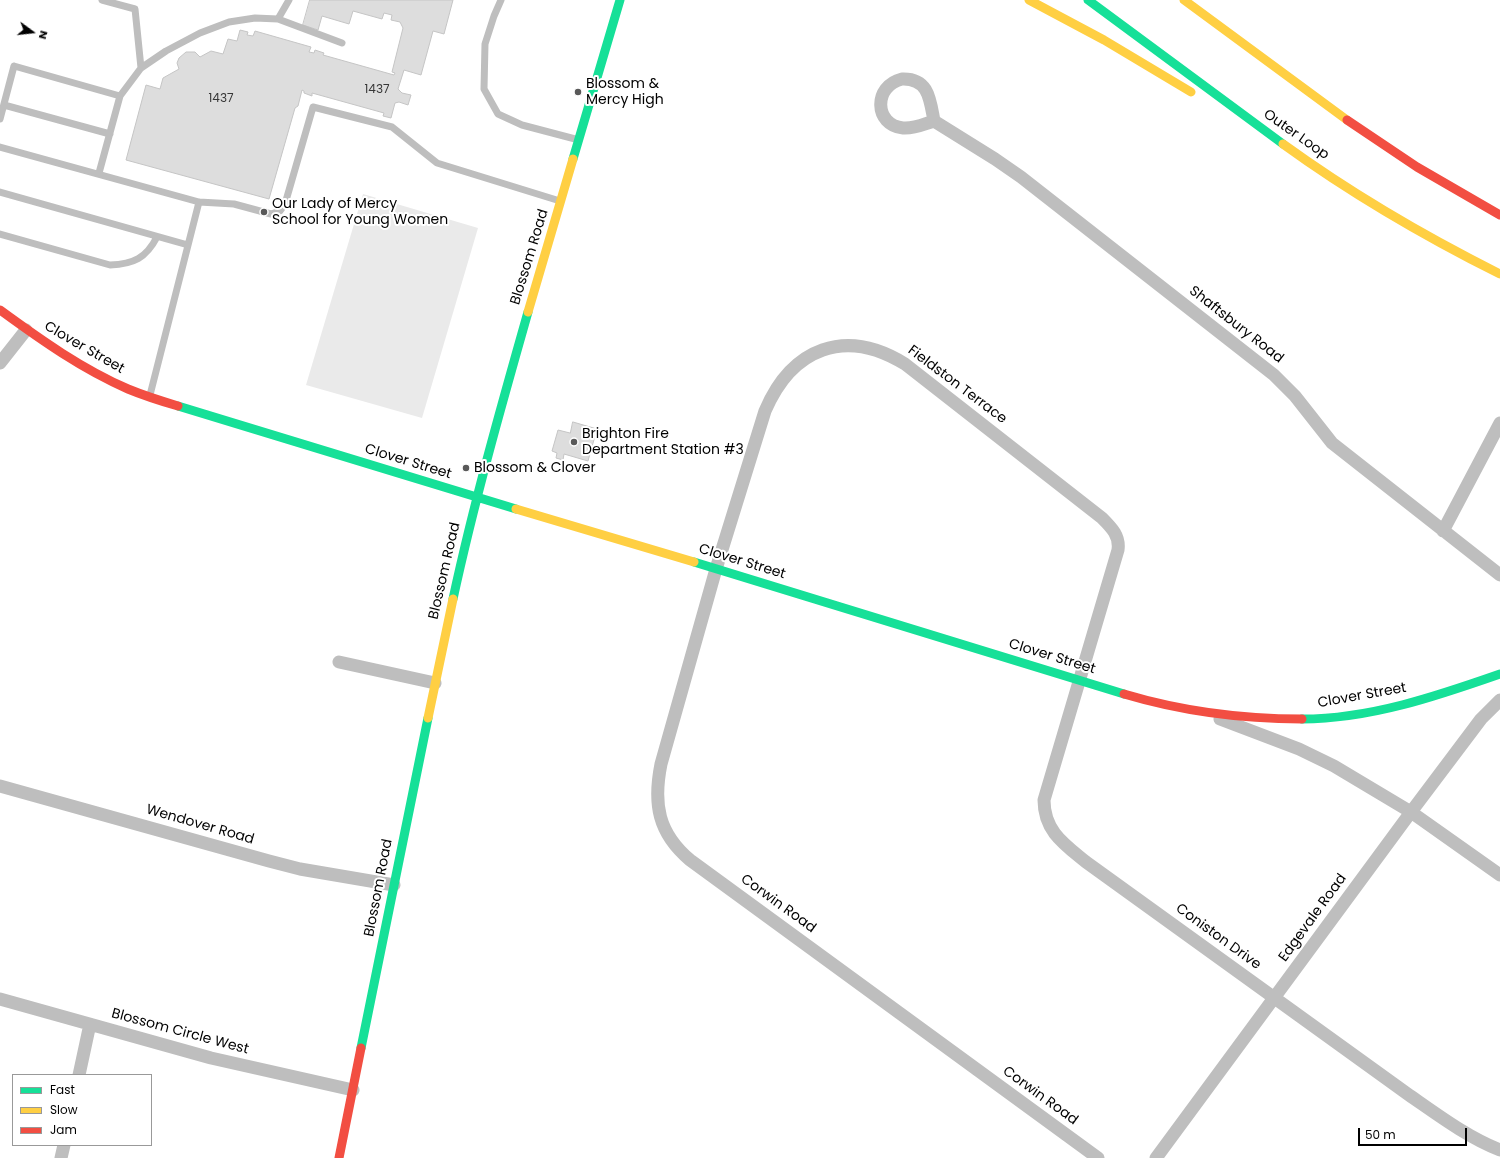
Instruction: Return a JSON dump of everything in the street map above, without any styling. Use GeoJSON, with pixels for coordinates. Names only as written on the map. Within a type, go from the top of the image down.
{"type":"FeatureCollection","features":[{"type":"Feature","properties":{"kind":"main road","name":"Blossom Road"},"geometry":{"type":"LineString","coordinates":[[339,1158],[435,683],[477,497],[504,394],[620,0]]}},
{"type":"Feature","properties":{"kind":"main road"},"geometry":{"type":"LineString","coordinates":[[1029,0],[1127,53],[1200,98]]}},
{"type":"Feature","properties":{"kind":"main road","name":"Outer Loop"},"geometry":{"type":"LineString","coordinates":[[1088,0],[1266,132],[1353,192],[1427,237],[1500,274]]}},
{"type":"Feature","properties":{"kind":"main road"},"geometry":{"type":"LineString","coordinates":[[1184,0],[1298,84],[1406,159],[1450,187],[1500,215]]}},
{"type":"Feature","properties":{"kind":"main road"},"geometry":{"type":"LineString","coordinates":[[1231,23],[1298,84]]}},
{"type":"Feature","properties":{"kind":"main road"},"geometry":{"type":"LineString","coordinates":[[1227,114],[1353,192]]}},
{"type":"Feature","properties":{"kind":"main road","name":"Clover Street"},"geometry":{"type":"LineString","coordinates":[[0,310],[26,330],[87,369],[116,384],[149,397],[1128,695],[1198,711],[1242,717],[1312,719],[1349,715],[1397,707],[1453,691],[1500,674]]}},
{"type":"Feature","properties":{"kind":"street"},"geometry":{"type":"LineString","coordinates":[[902,79],[910,79],[918,82],[929,96],[934,121],[907,128],[898,127],[892,124],[886,119],[881,110],[880,102],[885,90],[894,81],[902,79]]}},
{"type":"Feature","properties":{"kind":"street","name":"Shaftsbury Road"},"geometry":{"type":"LineString","coordinates":[[934,121],[1021,177],[1274,375],[1295,396],[1332,444],[1500,575]]}},
{"type":"Feature","properties":{"kind":"street"},"geometry":{"type":"LineString","coordinates":[[0,363],[26,330]]}},
{"type":"Feature","properties":{"kind":"street","name":"Fieldston Terrace"},"geometry":{"type":"LineString","coordinates":[[716,569],[765,411],[772,393],[788,373],[810,355],[835,346],[866,347],[882,352],[905,364],[1102,518],[1113,529],[1118,538],[1118,550],[1080,680]]}},
{"type":"Feature","properties":{"kind":"street"},"geometry":{"type":"LineString","coordinates":[[1443,531],[1500,423]]}},
{"type":"Feature","properties":{"kind":"street","name":"Corwin Road"},"geometry":{"type":"LineString","coordinates":[[716,569],[660,764],[658,779],[658,805],[660,818],[668,837],[690,860],[1098,1158]]}},
{"type":"Feature","properties":{"kind":"street"},"geometry":{"type":"LineString","coordinates":[[339,662],[435,683]]}},
{"type":"Feature","properties":{"kind":"street","name":"Coniston Drive"},"geometry":{"type":"LineString","coordinates":[[1080,680],[1044,800],[1044,811],[1050,827],[1058,838],[1086,862],[1444,1119],[1490,1146],[1500,1150]]}},
{"type":"Feature","properties":{"kind":"street","name":"Edgevale Road"},"geometry":{"type":"LineString","coordinates":[[1156,1158],[1411,812],[1481,719],[1500,700]]}},
{"type":"Feature","properties":{"kind":"street"},"geometry":{"type":"LineString","coordinates":[[1198,711],[1299,749],[1334,766],[1411,812],[1500,875]]}},
{"type":"Feature","properties":{"kind":"street","name":"Wendover Road"},"geometry":{"type":"LineString","coordinates":[[0,786],[300,869],[394,885]]}},
{"type":"Feature","properties":{"kind":"street","name":"Blossom Circle West"},"geometry":{"type":"LineString","coordinates":[[0,999],[211,1058],[352,1090]]}},
{"type":"Feature","properties":{"kind":"street"},"geometry":{"type":"LineString","coordinates":[[79,1074],[90,1024]]}},
{"type":"Feature","properties":{"kind":"street"},"geometry":{"type":"LineString","coordinates":[[61,1158],[64,1146]]}},
{"type":"Feature","properties":{"kind":"lane"},"geometry":{"type":"LineString","coordinates":[[102,0],[119,2],[135,9],[141,68]]}},
{"type":"Feature","properties":{"kind":"lane"},"geometry":{"type":"LineString","coordinates":[[278,19],[289,0]]}},
{"type":"Feature","properties":{"kind":"lane"},"geometry":{"type":"LineString","coordinates":[[501,0],[485,44],[484,89],[498,114],[522,125],[580,140]]}},
{"type":"Feature","properties":{"kind":"lane"},"geometry":{"type":"LineString","coordinates":[[99,174],[120,96],[141,68],[166,51],[200,33],[229,22],[255,18],[278,19],[342,43]]}},
{"type":"Feature","properties":{"kind":"lane"},"geometry":{"type":"LineString","coordinates":[[0,119],[14,66],[120,96]]}},
{"type":"Feature","properties":{"kind":"lane"},"geometry":{"type":"LineString","coordinates":[[4,105],[110,134]]}},
{"type":"Feature","properties":{"kind":"lane"},"geometry":{"type":"LineString","coordinates":[[0,147],[199,202],[234,204],[271,214],[280,211],[285,204],[314,107],[392,127],[437,163],[561,202]]}},
{"type":"Feature","properties":{"kind":"lane"},"geometry":{"type":"LineString","coordinates":[[0,192],[188,245]]}},
{"type":"Feature","properties":{"kind":"lane"},"geometry":{"type":"LineString","coordinates":[[149,397],[199,202]]}},
{"type":"Feature","properties":{"kind":"lane"},"geometry":{"type":"LineString","coordinates":[[0,234],[110,265],[125,264],[142,257],[151,249],[157,237]]}},
{"type":"Feature","properties":{"kind":"shaded area"},"geometry":{"type":"Polygon","coordinates":[[[363,194],[478,228],[422,418],[306,385],[363,194]]]}},
{"type":"Feature","properties":{"kind":"building","name":"Our Lady of Mercy School for Young Women"},"geometry":{"type":"Polygon","coordinates":[[[310,0],[453,0],[444,34],[433,31],[421,75],[404,70],[398,89],[402,93],[411,95],[408,105],[399,102],[395,103],[391,118],[383,116],[384,113],[312,93],[312,96],[304,93],[302,90],[298,106],[295,108],[269,199],[126,160],[146,85],[160,89],[163,78],[179,69],[177,63],[179,58],[186,52],[195,52],[200,57],[211,51],[223,54],[228,39],[237,41],[240,30],[248,32],[247,35],[253,36],[255,31],[311,47],[309,52],[314,53],[315,50],[324,53],[323,55],[394,75],[395,73],[392,72],[403,28],[400,22],[391,20],[392,15],[384,13],[382,19],[353,11],[349,24],[322,16],[318,30],[303,25],[310,0]]]}},
{"type":"Feature","properties":{"kind":"building","name":"Brighton Fire Department Station #3"},"geometry":{"type":"Polygon","coordinates":[[[573,422],[597,429],[588,461],[564,454],[563,460],[556,458],[557,453],[552,451],[558,430],[570,433],[573,422]]]}},
{"type":"Feature","properties":{"kind":"traffic: fast"},"geometry":{"type":"LineString","coordinates":[[573,159],[620,0]]}},
{"type":"Feature","properties":{"kind":"traffic: fast"},"geometry":{"type":"LineString","coordinates":[[1088,0],[1283,144]]}},
{"type":"Feature","properties":{"kind":"traffic: fast"},"geometry":{"type":"LineString","coordinates":[[453,599],[479,491],[528,312]]}},
{"type":"Feature","properties":{"kind":"traffic: fast"},"geometry":{"type":"LineString","coordinates":[[178,406],[516,509]]}},
{"type":"Feature","properties":{"kind":"traffic: fast"},"geometry":{"type":"LineString","coordinates":[[694,562],[1124,694]]}},
{"type":"Feature","properties":{"kind":"traffic: fast"},"geometry":{"type":"LineString","coordinates":[[1302,719],[1327,718],[1378,711],[1428,698],[1500,674]]}},
{"type":"Feature","properties":{"kind":"traffic: fast"},"geometry":{"type":"LineString","coordinates":[[361,1048],[428,718]]}},
{"type":"Feature","properties":{"kind":"traffic: slow"},"geometry":{"type":"LineString","coordinates":[[1029,0],[1104,40],[1191,92]]}},
{"type":"Feature","properties":{"kind":"traffic: slow"},"geometry":{"type":"LineString","coordinates":[[1184,0],[1347,120]]}},
{"type":"Feature","properties":{"kind":"traffic: slow"},"geometry":{"type":"LineString","coordinates":[[1283,144],[1335,180],[1389,214],[1500,274]]}},
{"type":"Feature","properties":{"kind":"traffic: slow"},"geometry":{"type":"LineString","coordinates":[[528,312],[573,159]]}},
{"type":"Feature","properties":{"kind":"traffic: slow"},"geometry":{"type":"LineString","coordinates":[[516,509],[694,562]]}},
{"type":"Feature","properties":{"kind":"traffic: slow"},"geometry":{"type":"LineString","coordinates":[[428,718],[453,599]]}},
{"type":"Feature","properties":{"kind":"traffic: jam"},"geometry":{"type":"LineString","coordinates":[[1347,120],[1417,167],[1500,215]]}},
{"type":"Feature","properties":{"kind":"traffic: jam"},"geometry":{"type":"LineString","coordinates":[[0,310],[46,343],[94,372],[128,389],[178,406]]}},
{"type":"Feature","properties":{"kind":"traffic: jam"},"geometry":{"type":"LineString","coordinates":[[1124,694],[1167,705],[1212,713],[1234,716],[1302,719]]}},
{"type":"Feature","properties":{"kind":"traffic: jam"},"geometry":{"type":"LineString","coordinates":[[339,1158],[361,1048]]}},
{"type":"Feature","properties":{"kind":"place","name":"Blossom & Mercy High"},"geometry":{"type":"Point","coordinates":[578,92]}},
{"type":"Feature","properties":{"kind":"place","name":"Our Lady of Mercy School for Young Women"},"geometry":{"type":"Point","coordinates":[264,212]}},
{"type":"Feature","properties":{"kind":"place","name":"Brighton Fire Department Station #3"},"geometry":{"type":"Point","coordinates":[574,442]}},
{"type":"Feature","properties":{"kind":"place","name":"Blossom & Clover"},"geometry":{"type":"Point","coordinates":[466,468]}}]}
